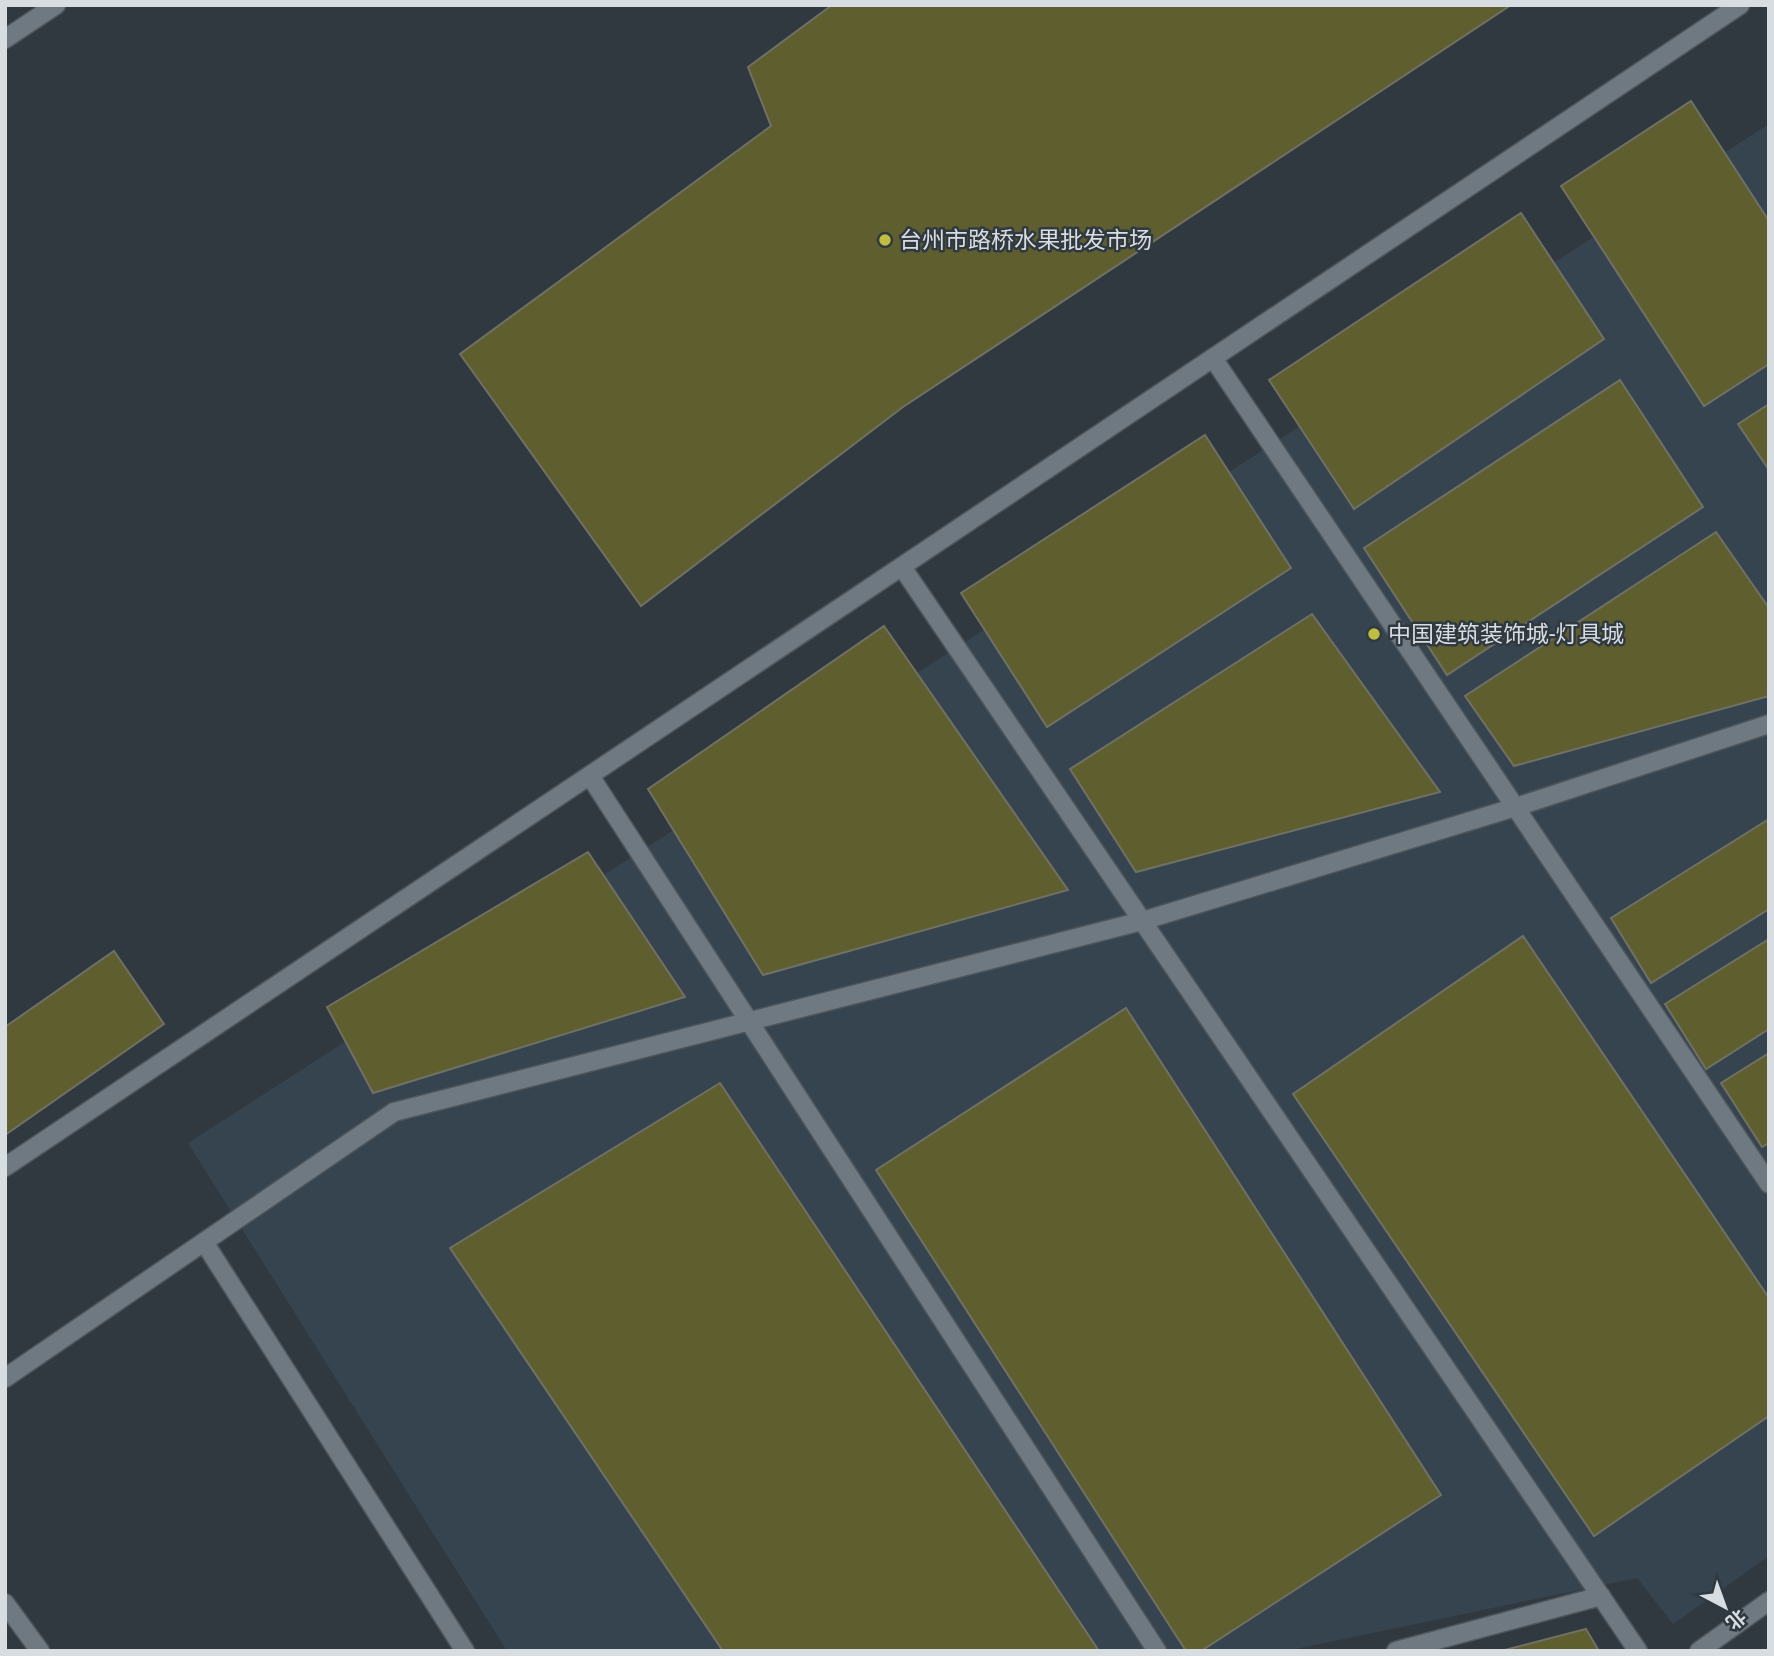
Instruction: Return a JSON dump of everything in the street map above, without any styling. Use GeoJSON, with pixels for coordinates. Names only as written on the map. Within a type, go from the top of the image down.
{"type":"FeatureCollection","features":[{"type":"Feature","properties":{"kind":"street"},"geometry":{"type":"LineString","coordinates":[[5,39],[56,5]]}},
{"type":"Feature","properties":{"kind":"street"},"geometry":{"type":"LineString","coordinates":[[5,1167],[1740,5]]}},
{"type":"Feature","properties":{"kind":"street"},"geometry":{"type":"LineString","coordinates":[[1213,358],[1769,1184]]}},
{"type":"Feature","properties":{"kind":"street"},"geometry":{"type":"LineString","coordinates":[[902,567],[1638,1651]]}},
{"type":"Feature","properties":{"kind":"street"},"geometry":{"type":"LineString","coordinates":[[5,1378],[394,1112],[1142,921],[1516,807],[1769,724]]}},
{"type":"Feature","properties":{"kind":"street"},"geometry":{"type":"LineString","coordinates":[[590,776],[1157,1651]]}},
{"type":"Feature","properties":{"kind":"street"},"geometry":{"type":"LineString","coordinates":[[204,1242],[466,1651]]}},
{"type":"Feature","properties":{"kind":"street"},"geometry":{"type":"LineString","coordinates":[[1396,1651],[1601,1596]]}},
{"type":"Feature","properties":{"kind":"street"},"geometry":{"type":"LineString","coordinates":[[1699,1651],[1769,1601]]}},
{"type":"Feature","properties":{"kind":"street"},"geometry":{"type":"LineString","coordinates":[[5,1603],[40,1651]]}},
{"type":"Feature","properties":{"kind":"shaded area","name":"中国建筑装饰城-灯具城"},"geometry":{"type":"Polygon","coordinates":[[[1769,124],[1769,1556],[1673,1624],[1637,1578],[1286,1651],[507,1651],[188,1143],[1769,124]]]}},
{"type":"Feature","properties":{"kind":"building","name":"台州市路桥水果批发市场"},"geometry":{"type":"Polygon","coordinates":[[[832,5],[1511,5],[903,407],[641,606],[460,354],[771,126],[748,67],[832,5]]]}},
{"type":"Feature","properties":{"kind":"building"},"geometry":{"type":"Polygon","coordinates":[[[1691,101],[1769,221],[1769,364],[1704,406],[1561,186],[1691,101]]]}},
{"type":"Feature","properties":{"kind":"building"},"geometry":{"type":"Polygon","coordinates":[[[1521,213],[1604,339],[1354,509],[1269,380],[1521,213]]]}},
{"type":"Feature","properties":{"kind":"building"},"geometry":{"type":"Polygon","coordinates":[[[1620,380],[1703,507],[1447,675],[1364,548],[1620,380]]]}},
{"type":"Feature","properties":{"kind":"building"},"geometry":{"type":"Polygon","coordinates":[[[1769,404],[1769,470],[1738,424],[1769,404]]]}},
{"type":"Feature","properties":{"kind":"building"},"geometry":{"type":"Polygon","coordinates":[[[1205,435],[1291,568],[1047,727],[961,593],[1205,435]]]}},
{"type":"Feature","properties":{"kind":"building"},"geometry":{"type":"Polygon","coordinates":[[[1716,532],[1769,608],[1769,696],[1514,766],[1465,696],[1716,532]]]}},
{"type":"Feature","properties":{"kind":"building"},"geometry":{"type":"Polygon","coordinates":[[[1312,614],[1440,792],[1136,872],[1070,769],[1312,614]]]}},
{"type":"Feature","properties":{"kind":"building"},"geometry":{"type":"Polygon","coordinates":[[[884,626],[1068,890],[763,975],[648,789],[884,626]]]}},
{"type":"Feature","properties":{"kind":"building"},"geometry":{"type":"Polygon","coordinates":[[[1769,819],[1769,909],[1651,983],[1611,918],[1769,819]]]}},
{"type":"Feature","properties":{"kind":"building"},"geometry":{"type":"Polygon","coordinates":[[[588,852],[685,997],[373,1093],[327,1007],[588,852]]]}},
{"type":"Feature","properties":{"kind":"building"},"geometry":{"type":"Polygon","coordinates":[[[1523,936],[1769,1298],[1769,1416],[1594,1536],[1293,1094],[1523,936]]]}},
{"type":"Feature","properties":{"kind":"building"},"geometry":{"type":"Polygon","coordinates":[[[1769,939],[1769,1029],[1706,1069],[1665,1004],[1769,939]]]}},
{"type":"Feature","properties":{"kind":"building"},"geometry":{"type":"Polygon","coordinates":[[[114,951],[164,1024],[5,1135],[5,1027],[114,951]]]}},
{"type":"Feature","properties":{"kind":"building"},"geometry":{"type":"Polygon","coordinates":[[[1126,1008],[1441,1495],[1201,1651],[1186,1651],[876,1170],[1126,1008]]]}},
{"type":"Feature","properties":{"kind":"building"},"geometry":{"type":"Polygon","coordinates":[[[1769,1053],[1769,1143],[1762,1147],[1721,1083],[1769,1053]]]}},
{"type":"Feature","properties":{"kind":"building"},"geometry":{"type":"Polygon","coordinates":[[[720,1083],[1099,1651],[723,1651],[450,1248],[720,1083]]]}},
{"type":"Feature","properties":{"kind":"building"},"geometry":{"type":"Polygon","coordinates":[[[1586,1629],[1599,1651],[1501,1651],[1586,1629]]]}},
{"type":"Feature","properties":{"kind":"place","name":"台州市路桥水果批发市场"},"geometry":{"type":"Point","coordinates":[885,240]}},
{"type":"Feature","properties":{"kind":"place","name":"中国建筑装饰城-灯具城"},"geometry":{"type":"Point","coordinates":[1374,634]}}]}
